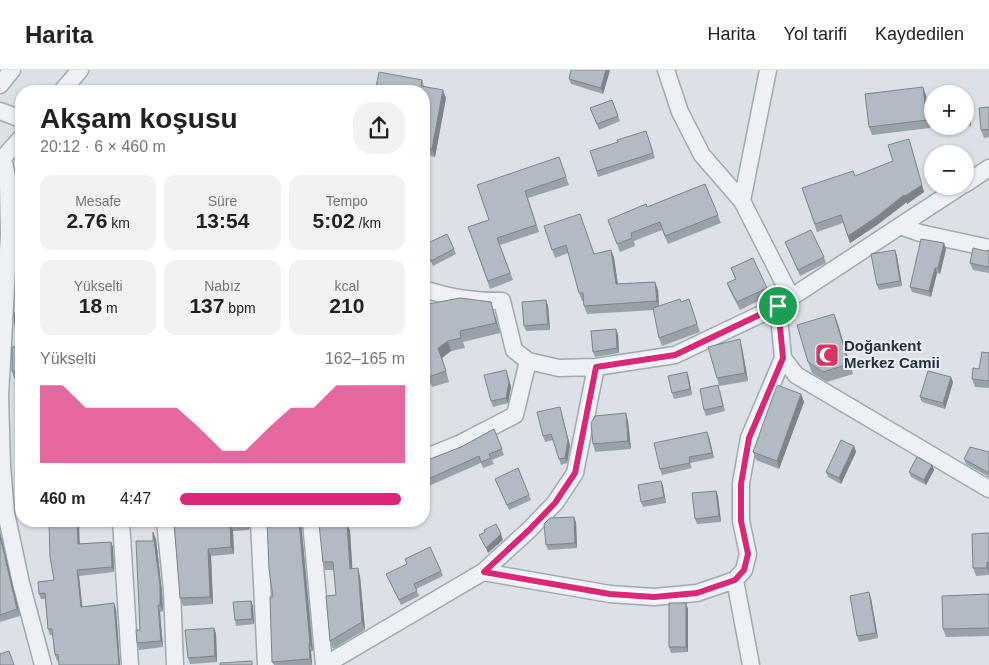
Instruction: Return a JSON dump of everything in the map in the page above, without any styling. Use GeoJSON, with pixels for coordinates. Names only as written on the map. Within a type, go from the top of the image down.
{"type":"FeatureCollection","features":[{"type":"Feature","properties":{"kind":"street"},"geometry":{"type":"LineString","coordinates":[[0,85],[12,70]]}},
{"type":"Feature","properties":{"kind":"street"},"geometry":{"type":"LineString","coordinates":[[67,85],[80,70]]}},
{"type":"Feature","properties":{"kind":"street"},"geometry":{"type":"LineString","coordinates":[[666,70],[680,112],[702,155],[742,201],[791,297]]}},
{"type":"Feature","properties":{"kind":"street"},"geometry":{"type":"LineString","coordinates":[[742,201],[768,70]]}},
{"type":"Feature","properties":{"kind":"street"},"geometry":{"type":"LineString","coordinates":[[0,110],[15,116]]}},
{"type":"Feature","properties":{"kind":"street"},"geometry":{"type":"LineString","coordinates":[[15,145],[2,160],[8,182],[9,235],[0,396],[2,466],[6,512],[21,583],[43,665]]}},
{"type":"Feature","properties":{"kind":"street"},"geometry":{"type":"LineString","coordinates":[[974,178],[989,168]]}},
{"type":"Feature","properties":{"kind":"street"},"geometry":{"type":"LineString","coordinates":[[430,291],[475,301],[502,301],[514,350],[528,361],[559,368],[596,367],[675,355],[778,306],[947,195]]}},
{"type":"Feature","properties":{"kind":"street"},"geometry":{"type":"LineString","coordinates":[[900,226],[920,233],[989,248]]}},
{"type":"Feature","properties":{"kind":"street"},"geometry":{"type":"LineString","coordinates":[[484,572],[610,594],[654,597],[697,593],[735,580],[744,570],[748,554],[741,521],[741,484],[749,438],[783,358],[778,306]]}},
{"type":"Feature","properties":{"kind":"street"},"geometry":{"type":"LineString","coordinates":[[783,358],[796,375],[989,489]]}},
{"type":"Feature","properties":{"kind":"street"},"geometry":{"type":"LineString","coordinates":[[430,456],[459,444],[515,416],[528,361]]}},
{"type":"Feature","properties":{"kind":"street"},"geometry":{"type":"LineString","coordinates":[[312,527],[325,665],[484,572],[555,503],[575,473],[596,367]]}},
{"type":"Feature","properties":{"kind":"street"},"geometry":{"type":"LineString","coordinates":[[121,527],[130,665]]}},
{"type":"Feature","properties":{"kind":"street"},"geometry":{"type":"LineString","coordinates":[[166,527],[172,591],[175,665]]}},
{"type":"Feature","properties":{"kind":"street"},"geometry":{"type":"LineString","coordinates":[[259,527],[266,665]]}},
{"type":"Feature","properties":{"kind":"street"},"geometry":{"type":"LineString","coordinates":[[735,580],[751,665]]}},
{"type":"Feature","properties":{"kind":"building"},"geometry":{"type":"Polygon","coordinates":[[[571,70],[606,70],[601,88],[569,79],[571,70]]]}},
{"type":"Feature","properties":{"kind":"building"},"geometry":{"type":"Polygon","coordinates":[[[379,72],[422,80],[421,85],[376,85],[379,72]]]}},
{"type":"Feature","properties":{"kind":"building"},"geometry":{"type":"Polygon","coordinates":[[[923,87],[924,120],[869,127],[865,94],[923,87]]]}},
{"type":"Feature","properties":{"kind":"building"},"geometry":{"type":"Polygon","coordinates":[[[430,88],[443,90],[432,149],[430,148],[430,88]]]}},
{"type":"Feature","properties":{"kind":"building"},"geometry":{"type":"Polygon","coordinates":[[[612,100],[618,116],[597,124],[590,108],[612,100]]]}},
{"type":"Feature","properties":{"kind":"building"},"geometry":{"type":"Polygon","coordinates":[[[989,107],[989,129],[981,130],[979,108],[989,107]]]}},
{"type":"Feature","properties":{"kind":"building"},"geometry":{"type":"Polygon","coordinates":[[[646,131],[653,153],[597,171],[590,151],[646,131]]]}},
{"type":"Feature","properties":{"kind":"building"},"geometry":{"type":"Polygon","coordinates":[[[909,139],[922,185],[904,195],[848,236],[841,215],[815,224],[802,188],[853,171],[855,176],[893,161],[888,145],[909,139]]]}},
{"type":"Feature","properties":{"kind":"building"},"geometry":{"type":"Polygon","coordinates":[[[559,157],[566,177],[525,191],[536,225],[497,238],[510,273],[488,281],[468,227],[489,220],[477,185],[559,157]]]}},
{"type":"Feature","properties":{"kind":"building"},"geometry":{"type":"Polygon","coordinates":[[[705,184],[718,215],[665,236],[660,222],[631,233],[632,238],[617,244],[608,220],[646,204],[647,207],[705,184]]]}},
{"type":"Feature","properties":{"kind":"building"},"geometry":{"type":"Polygon","coordinates":[[[580,214],[594,254],[611,250],[616,284],[655,282],[657,301],[584,306],[583,293],[579,293],[566,245],[552,250],[544,226],[580,214]]]}},
{"type":"Feature","properties":{"kind":"building"},"geometry":{"type":"Polygon","coordinates":[[[811,230],[824,257],[798,270],[785,242],[811,230]]]}},
{"type":"Feature","properties":{"kind":"building"},"geometry":{"type":"Polygon","coordinates":[[[447,234],[454,249],[431,261],[430,242],[447,234]]]}},
{"type":"Feature","properties":{"kind":"building"},"geometry":{"type":"Polygon","coordinates":[[[921,239],[944,243],[938,268],[935,268],[929,291],[910,287],[921,239]]]}},
{"type":"Feature","properties":{"kind":"building"},"geometry":{"type":"Polygon","coordinates":[[[973,248],[989,250],[989,267],[970,263],[973,248]]]}},
{"type":"Feature","properties":{"kind":"building"},"geometry":{"type":"Polygon","coordinates":[[[895,250],[900,281],[877,285],[871,254],[895,250]]]}},
{"type":"Feature","properties":{"kind":"building"},"geometry":{"type":"Polygon","coordinates":[[[753,258],[767,288],[737,302],[727,283],[736,279],[731,268],[753,258]]]}},
{"type":"Feature","properties":{"kind":"building"},"geometry":{"type":"Polygon","coordinates":[[[460,298],[491,302],[496,323],[460,331],[461,338],[448,341],[438,348],[446,371],[430,376],[430,304],[460,298]]]}},
{"type":"Feature","properties":{"kind":"building"},"geometry":{"type":"Polygon","coordinates":[[[680,299],[681,302],[689,299],[697,324],[659,338],[653,308],[680,299]]]}},
{"type":"Feature","properties":{"kind":"building"},"geometry":{"type":"Polygon","coordinates":[[[546,300],[548,324],[524,326],[522,302],[546,300]]]}},
{"type":"Feature","properties":{"kind":"building","name":"Doğankent Merkez Camii"},"geometry":{"type":"Polygon","coordinates":[[[834,314],[849,364],[823,372],[808,362],[797,325],[834,314]]]}},
{"type":"Feature","properties":{"kind":"building"},"geometry":{"type":"Polygon","coordinates":[[[616,329],[617,348],[593,352],[591,331],[616,329]]]}},
{"type":"Feature","properties":{"kind":"building"},"geometry":{"type":"Polygon","coordinates":[[[740,339],[745,373],[717,378],[708,347],[740,339]]]}},
{"type":"Feature","properties":{"kind":"building"},"geometry":{"type":"Polygon","coordinates":[[[12,347],[15,347],[15,371],[12,371],[12,347]]]}},
{"type":"Feature","properties":{"kind":"building"},"geometry":{"type":"Polygon","coordinates":[[[982,352],[989,353],[989,381],[972,379],[973,368],[979,369],[982,352]]]}},
{"type":"Feature","properties":{"kind":"building"},"geometry":{"type":"Polygon","coordinates":[[[506,370],[509,382],[506,398],[491,401],[484,375],[506,370]]]}},
{"type":"Feature","properties":{"kind":"building"},"geometry":{"type":"Polygon","coordinates":[[[928,371],[951,377],[943,403],[920,397],[928,371]]]}},
{"type":"Feature","properties":{"kind":"building"},"geometry":{"type":"Polygon","coordinates":[[[687,372],[690,389],[672,393],[668,376],[687,372]]]}},
{"type":"Feature","properties":{"kind":"building"},"geometry":{"type":"Polygon","coordinates":[[[718,385],[723,406],[704,410],[700,389],[718,385]]]}},
{"type":"Feature","properties":{"kind":"building"},"geometry":{"type":"Polygon","coordinates":[[[777,385],[801,394],[777,461],[753,452],[777,385]]]}},
{"type":"Feature","properties":{"kind":"building"},"geometry":{"type":"Polygon","coordinates":[[[560,407],[568,440],[565,458],[559,459],[551,434],[543,436],[537,412],[560,407]]]}},
{"type":"Feature","properties":{"kind":"building"},"geometry":{"type":"Polygon","coordinates":[[[626,413],[628,441],[593,444],[591,423],[595,416],[626,413]]]}},
{"type":"Feature","properties":{"kind":"building"},"geometry":{"type":"Polygon","coordinates":[[[494,429],[502,449],[489,454],[491,458],[481,462],[479,456],[430,478],[430,459],[461,447],[494,429]]]}},
{"type":"Feature","properties":{"kind":"building"},"geometry":{"type":"Polygon","coordinates":[[[707,432],[712,453],[689,457],[690,463],[660,469],[654,443],[707,432]]]}},
{"type":"Feature","properties":{"kind":"building"},"geometry":{"type":"Polygon","coordinates":[[[841,440],[854,446],[839,478],[826,472],[841,440]]]}},
{"type":"Feature","properties":{"kind":"building"},"geometry":{"type":"Polygon","coordinates":[[[970,447],[989,452],[989,473],[964,459],[970,447]]]}},
{"type":"Feature","properties":{"kind":"building"},"geometry":{"type":"Polygon","coordinates":[[[917,457],[932,465],[924,480],[909,472],[917,457]]]}},
{"type":"Feature","properties":{"kind":"building"},"geometry":{"type":"Polygon","coordinates":[[[518,468],[529,495],[507,505],[495,479],[518,468]]]}},
{"type":"Feature","properties":{"kind":"building"},"geometry":{"type":"Polygon","coordinates":[[[661,481],[664,497],[641,502],[638,485],[661,481]]]}},
{"type":"Feature","properties":{"kind":"building"},"geometry":{"type":"Polygon","coordinates":[[[716,491],[719,516],[695,519],[692,493],[716,491]]]}},
{"type":"Feature","properties":{"kind":"building"},"geometry":{"type":"Polygon","coordinates":[[[574,517],[575,543],[546,545],[544,524],[550,518],[574,517]]]}},
{"type":"Feature","properties":{"kind":"building"},"geometry":{"type":"Polygon","coordinates":[[[496,524],[501,534],[486,548],[479,535],[496,524]]]}},
{"type":"Feature","properties":{"kind":"building"},"geometry":{"type":"Polygon","coordinates":[[[49,527],[77,527],[78,544],[111,542],[112,567],[77,570],[81,607],[114,603],[119,665],[59,665],[58,654],[55,655],[52,629],[48,629],[45,593],[39,594],[38,582],[54,580],[50,557],[49,527]]]}},
{"type":"Feature","properties":{"kind":"building"},"geometry":{"type":"Polygon","coordinates":[[[174,527],[230,527],[231,547],[208,549],[210,597],[180,598],[174,527]]]}},
{"type":"Feature","properties":{"kind":"building"},"geometry":{"type":"Polygon","coordinates":[[[267,527],[300,527],[310,659],[272,662],[270,597],[273,597],[269,569],[267,527]]]}},
{"type":"Feature","properties":{"kind":"building"},"geometry":{"type":"Polygon","coordinates":[[[319,527],[347,527],[350,569],[358,568],[362,622],[330,641],[326,596],[336,595],[333,562],[323,562],[319,527]]]}},
{"type":"Feature","properties":{"kind":"building"},"geometry":{"type":"Polygon","coordinates":[[[153,532],[160,585],[160,605],[158,605],[161,641],[137,643],[136,630],[140,630],[136,541],[153,541],[153,532]]]}},
{"type":"Feature","properties":{"kind":"building"},"geometry":{"type":"Polygon","coordinates":[[[989,533],[989,563],[987,562],[987,568],[973,568],[972,534],[989,533]]]}},
{"type":"Feature","properties":{"kind":"building"},"geometry":{"type":"Polygon","coordinates":[[[0,536],[17,609],[0,615],[0,536]]]}},
{"type":"Feature","properties":{"kind":"building"},"geometry":{"type":"Polygon","coordinates":[[[430,547],[441,571],[414,584],[417,591],[399,600],[386,574],[407,564],[405,559],[430,547]]]}},
{"type":"Feature","properties":{"kind":"building"},"geometry":{"type":"Polygon","coordinates":[[[869,592],[876,633],[857,636],[850,596],[869,592]]]}},
{"type":"Feature","properties":{"kind":"building"},"geometry":{"type":"Polygon","coordinates":[[[989,594],[989,628],[943,629],[942,596],[989,594]]]}},
{"type":"Feature","properties":{"kind":"building"},"geometry":{"type":"Polygon","coordinates":[[[251,601],[252,619],[235,620],[233,602],[251,601]]]}},
{"type":"Feature","properties":{"kind":"building"},"geometry":{"type":"Polygon","coordinates":[[[669,603],[686,603],[686,647],[669,647],[669,603]]]}},
{"type":"Feature","properties":{"kind":"building"},"geometry":{"type":"Polygon","coordinates":[[[214,628],[215,656],[188,658],[185,630],[214,628]]]}},
{"type":"Feature","properties":{"kind":"building"},"geometry":{"type":"Polygon","coordinates":[[[9,651],[14,665],[0,665],[0,654],[9,651]]]}},
{"type":"Feature","properties":{"kind":"building"},"geometry":{"type":"Polygon","coordinates":[[[252,661],[252,665],[220,665],[220,663],[252,661]]]}},
{"type":"Feature","properties":{"kind":"place","name":"Doğankent Merkez Camii"},"geometry":{"type":"Point","coordinates":[827,355]}},
{"type":"Feature","properties":{"kind":"route"},"geometry":{"type":"LineString","coordinates":[[778,306],[783,358],[749,438],[741,484],[741,521],[748,554],[744,570],[735,580],[697,593],[654,597],[610,594],[484,572],[555,503],[575,473],[596,367],[675,355],[778,306]]}}]}
